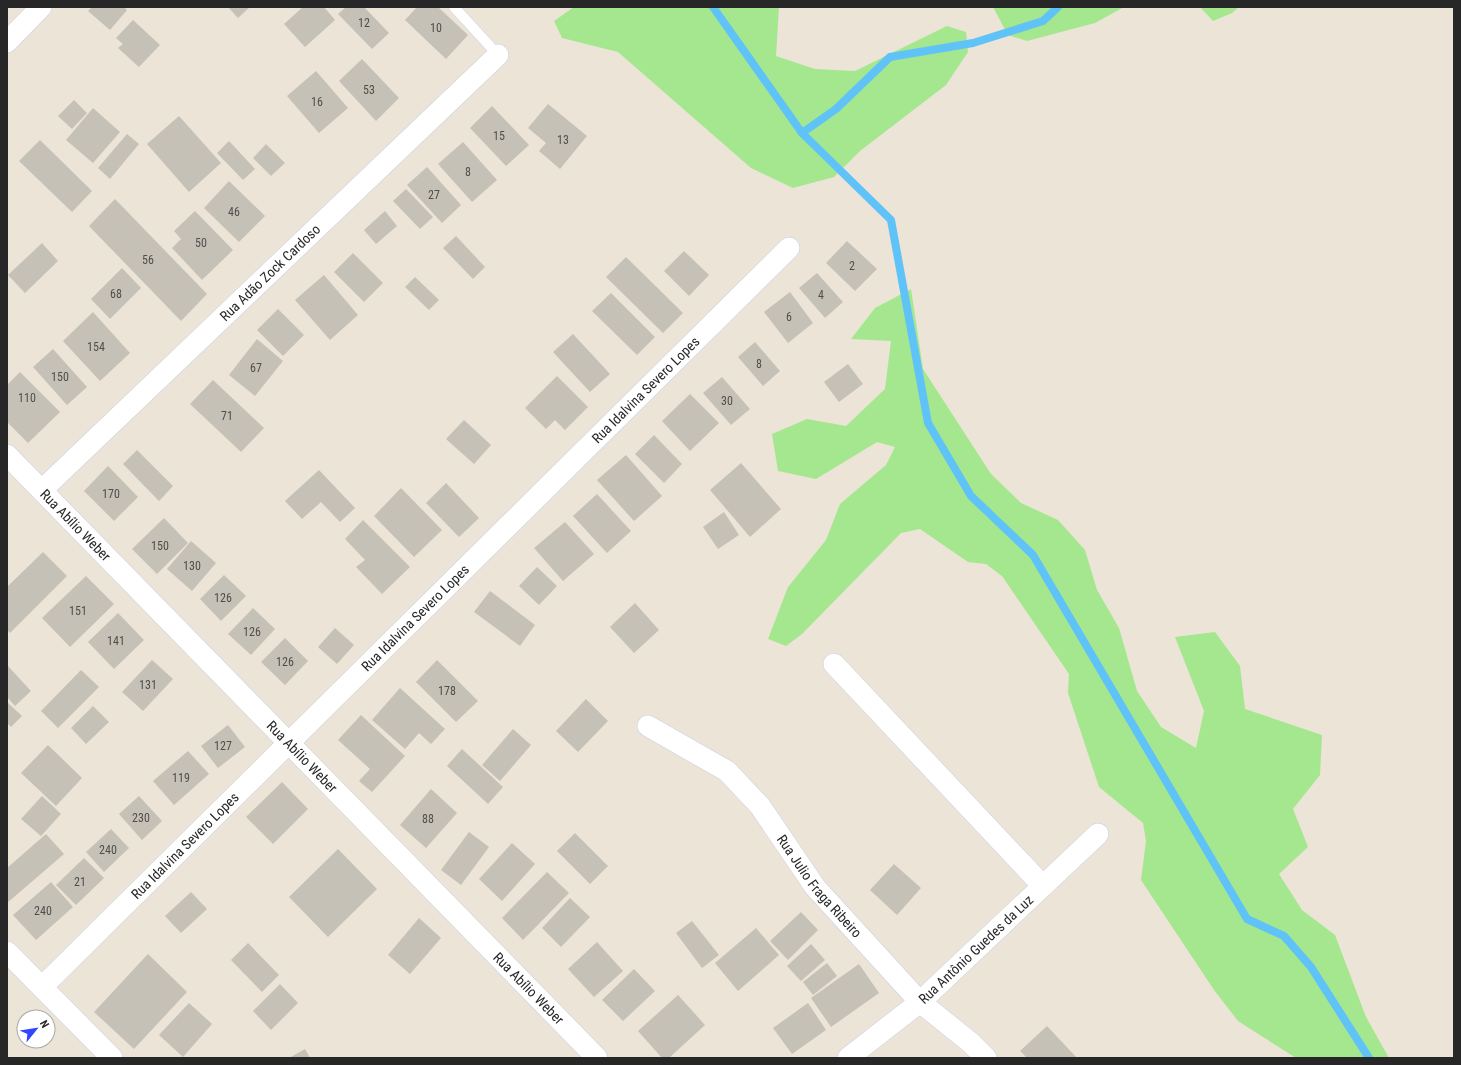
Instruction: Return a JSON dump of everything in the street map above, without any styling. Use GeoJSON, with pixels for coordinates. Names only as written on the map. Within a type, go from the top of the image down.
{"type":"FeatureCollection","features":[{"type":"Feature","properties":{"kind":"street"},"geometry":{"type":"LineString","coordinates":[[7,42],[41,7]]}},
{"type":"Feature","properties":{"kind":"street","name":"Rua Adão Zock Cardoso"},"geometry":{"type":"LineString","coordinates":[[42,490],[498,55]]}},
{"type":"Feature","properties":{"kind":"street","name":"Rua Idalvina Severo Lopes"},"geometry":{"type":"LineString","coordinates":[[42,987],[789,248]]}},
{"type":"Feature","properties":{"kind":"street","name":"Rua Abílio Weber"},"geometry":{"type":"LineString","coordinates":[[7,455],[597,1058]]}},
{"type":"Feature","properties":{"kind":"street"},"geometry":{"type":"LineString","coordinates":[[834,664],[1043,886]]}},
{"type":"Feature","properties":{"kind":"street","name":"Rua Julio Fraga Ribeiro"},"geometry":{"type":"LineString","coordinates":[[648,726],[726,771],[760,806],[815,887],[920,1002],[971,1043],[986,1058]]}},
{"type":"Feature","properties":{"kind":"street","name":"Rua Antônio Guedes da Luz"},"geometry":{"type":"LineString","coordinates":[[848,1058],[920,1002],[1098,834]]}},
{"type":"Feature","properties":{"kind":"street"},"geometry":{"type":"LineString","coordinates":[[7,952],[112,1058]]}},
{"type":"Feature","properties":{"kind":"lane"},"geometry":{"type":"LineString","coordinates":[[454,7],[498,55]]}},
{"type":"Feature","properties":{"kind":"green space"},"geometry":{"type":"Polygon","coordinates":[[[574,7],[779,7],[776,56],[815,69],[855,71],[947,26],[966,32],[968,52],[946,85],[860,151],[834,177],[793,188],[751,168],[618,52],[562,38],[554,21],[574,7]]]}},
{"type":"Feature","properties":{"kind":"green space"},"geometry":{"type":"Polygon","coordinates":[[[993,7],[1124,7],[1095,23],[1027,41],[1008,35],[993,7]]]}},
{"type":"Feature","properties":{"kind":"green space"},"geometry":{"type":"Polygon","coordinates":[[[1200,7],[1239,7],[1232,13],[1213,21],[1200,7]]]}},
{"type":"Feature","properties":{"kind":"green space"},"geometry":{"type":"Polygon","coordinates":[[[911,289],[923,369],[991,474],[1021,503],[1058,520],[1085,550],[1097,590],[1119,628],[1137,691],[1161,727],[1196,748],[1204,711],[1175,637],[1215,632],[1240,666],[1245,709],[1322,735],[1320,775],[1293,809],[1308,847],[1279,874],[1302,910],[1335,935],[1366,1017],[1389,1058],[1296,1058],[1238,1021],[1214,990],[1141,880],[1146,841],[1143,823],[1099,787],[1068,693],[1069,674],[1002,576],[986,564],[968,562],[920,529],[901,533],[802,634],[786,646],[768,639],[788,587],[826,540],[840,504],[886,465],[895,447],[877,442],[816,479],[778,471],[772,434],[807,419],[846,426],[885,389],[891,341],[851,339],[875,308],[911,289]]]}},
{"type":"Feature","properties":{"kind":"building"},"geometry":{"type":"Polygon","coordinates":[[[92,7],[124,7],[127,10],[110,30],[88,11],[92,7]]]}},
{"type":"Feature","properties":{"kind":"building"},"geometry":{"type":"Polygon","coordinates":[[[228,7],[250,7],[238,18],[228,7]]]}},
{"type":"Feature","properties":{"kind":"building"},"geometry":{"type":"Polygon","coordinates":[[[303,7],[324,7],[335,20],[305,47],[284,24],[303,7]]]}},
{"type":"Feature","properties":{"kind":"building"},"geometry":{"type":"Polygon","coordinates":[[[346,7],[364,7],[389,33],[372,49],[338,14],[346,7]]]}},
{"type":"Feature","properties":{"kind":"building"},"geometry":{"type":"Polygon","coordinates":[[[417,7],[438,7],[468,35],[446,59],[405,20],[417,7]]]}},
{"type":"Feature","properties":{"kind":"building"},"geometry":{"type":"Polygon","coordinates":[[[133,20],[160,45],[139,67],[118,48],[123,44],[116,38],[133,20]]]}},
{"type":"Feature","properties":{"kind":"building"},"geometry":{"type":"Polygon","coordinates":[[[362,59],[399,98],[376,121],[339,81],[362,59]]]}},
{"type":"Feature","properties":{"kind":"building"},"geometry":{"type":"Polygon","coordinates":[[[316,71],[348,108],[319,133],[287,96],[316,71]]]}},
{"type":"Feature","properties":{"kind":"building"},"geometry":{"type":"Polygon","coordinates":[[[74,100],[87,113],[72,129],[58,116],[74,100]]]}},
{"type":"Feature","properties":{"kind":"building"},"geometry":{"type":"Polygon","coordinates":[[[548,104],[587,136],[560,169],[539,151],[546,143],[528,128],[548,104]]]}},
{"type":"Feature","properties":{"kind":"building"},"geometry":{"type":"Polygon","coordinates":[[[492,106],[529,145],[506,166],[470,128],[492,106]]]}},
{"type":"Feature","properties":{"kind":"building"},"geometry":{"type":"Polygon","coordinates":[[[93,108],[120,132],[93,163],[66,140],[93,108]]]}},
{"type":"Feature","properties":{"kind":"building"},"geometry":{"type":"Polygon","coordinates":[[[179,116],[221,163],[189,192],[147,144],[179,116]]]}},
{"type":"Feature","properties":{"kind":"building"},"geometry":{"type":"Polygon","coordinates":[[[127,134],[139,144],[110,179],[98,168],[127,134]]]}},
{"type":"Feature","properties":{"kind":"building"},"geometry":{"type":"Polygon","coordinates":[[[40,140],[92,191],[72,212],[19,161],[40,140]]]}},
{"type":"Feature","properties":{"kind":"building"},"geometry":{"type":"Polygon","coordinates":[[[229,141],[255,169],[243,180],[217,153],[229,141]]]}},
{"type":"Feature","properties":{"kind":"building"},"geometry":{"type":"Polygon","coordinates":[[[463,142],[497,180],[472,202],[438,164],[463,142]]]}},
{"type":"Feature","properties":{"kind":"building"},"geometry":{"type":"Polygon","coordinates":[[[266,144],[285,163],[271,176],[253,158],[266,144]]]}},
{"type":"Feature","properties":{"kind":"building"},"geometry":{"type":"Polygon","coordinates":[[[427,167],[461,205],[442,223],[407,185],[427,167]]]}},
{"type":"Feature","properties":{"kind":"building"},"geometry":{"type":"Polygon","coordinates":[[[229,181],[265,216],[239,242],[204,208],[229,181]]]}},
{"type":"Feature","properties":{"kind":"building"},"geometry":{"type":"Polygon","coordinates":[[[406,189],[433,217],[420,229],[393,201],[406,189]]]}},
{"type":"Feature","properties":{"kind":"building"},"geometry":{"type":"Polygon","coordinates":[[[115,199],[207,294],[181,321],[89,226],[115,199]]]}},
{"type":"Feature","properties":{"kind":"building"},"geometry":{"type":"Polygon","coordinates":[[[195,211],[233,250],[202,280],[172,248],[181,239],[174,231],[195,211]]]}},
{"type":"Feature","properties":{"kind":"building"},"geometry":{"type":"Polygon","coordinates":[[[385,211],[397,226],[376,244],[364,230],[385,211]]]}},
{"type":"Feature","properties":{"kind":"building"},"geometry":{"type":"Polygon","coordinates":[[[456,236],[485,267],[473,279],[443,248],[456,236]]]}},
{"type":"Feature","properties":{"kind":"building"},"geometry":{"type":"Polygon","coordinates":[[[847,241],[877,269],[855,291],[826,263],[847,241]]]}},
{"type":"Feature","properties":{"kind":"building"},"geometry":{"type":"Polygon","coordinates":[[[42,243],[58,261],[25,293],[8,275],[42,243]]]}},
{"type":"Feature","properties":{"kind":"building"},"geometry":{"type":"Polygon","coordinates":[[[684,251],[709,275],[689,296],[664,271],[684,251]]]}},
{"type":"Feature","properties":{"kind":"building"},"geometry":{"type":"Polygon","coordinates":[[[353,253],[383,283],[364,302],[334,272],[353,253]]]}},
{"type":"Feature","properties":{"kind":"building"},"geometry":{"type":"Polygon","coordinates":[[[626,257],[683,313],[663,333],[606,277],[626,257]]]}},
{"type":"Feature","properties":{"kind":"building"},"geometry":{"type":"Polygon","coordinates":[[[122,268],[141,288],[110,319],[91,299],[122,268]]]}},
{"type":"Feature","properties":{"kind":"building"},"geometry":{"type":"Polygon","coordinates":[[[817,273],[843,302],[825,318],[799,288],[817,273]]]}},
{"type":"Feature","properties":{"kind":"building"},"geometry":{"type":"Polygon","coordinates":[[[324,275],[358,315],[330,340],[295,300],[324,275]]]}},
{"type":"Feature","properties":{"kind":"building"},"geometry":{"type":"Polygon","coordinates":[[[415,277],[439,300],[429,310],[405,287],[415,277]]]}},
{"type":"Feature","properties":{"kind":"building"},"geometry":{"type":"Polygon","coordinates":[[[790,292],[813,323],[788,343],[764,312],[790,292]]]}},
{"type":"Feature","properties":{"kind":"building"},"geometry":{"type":"Polygon","coordinates":[[[611,293],[655,337],[637,355],[592,311],[611,293]]]}},
{"type":"Feature","properties":{"kind":"building"},"geometry":{"type":"Polygon","coordinates":[[[278,309],[304,335],[283,356],[257,330],[278,309]]]}},
{"type":"Feature","properties":{"kind":"building"},"geometry":{"type":"Polygon","coordinates":[[[93,312],[130,353],[100,381],[63,341],[93,312]]]}},
{"type":"Feature","properties":{"kind":"building"},"geometry":{"type":"Polygon","coordinates":[[[573,334],[610,374],[590,392],[553,352],[573,334]]]}},
{"type":"Feature","properties":{"kind":"building"},"geometry":{"type":"Polygon","coordinates":[[[257,339],[283,361],[255,396],[229,375],[257,339]]]}},
{"type":"Feature","properties":{"kind":"building"},"geometry":{"type":"Polygon","coordinates":[[[755,342],[780,371],[763,386],[738,357],[755,342]]]}},
{"type":"Feature","properties":{"kind":"building"},"geometry":{"type":"Polygon","coordinates":[[[53,349],[87,387],[67,405],[33,367],[53,349]]]}},
{"type":"Feature","properties":{"kind":"building"},"geometry":{"type":"Polygon","coordinates":[[[848,364],[863,384],[839,402],[824,382],[848,364]]]}},
{"type":"Feature","properties":{"kind":"building"},"geometry":{"type":"Polygon","coordinates":[[[20,372],[60,412],[28,443],[7,422],[7,385],[20,372]]]}},
{"type":"Feature","properties":{"kind":"building"},"geometry":{"type":"Polygon","coordinates":[[[557,376],[588,407],[565,430],[555,420],[546,429],[525,408],[557,376]]]}},
{"type":"Feature","properties":{"kind":"building"},"geometry":{"type":"Polygon","coordinates":[[[722,377],[750,409],[731,425],[703,393],[722,377]]]}},
{"type":"Feature","properties":{"kind":"building"},"geometry":{"type":"Polygon","coordinates":[[[213,380],[264,428],[241,452],[190,404],[213,380]]]}},
{"type":"Feature","properties":{"kind":"building"},"geometry":{"type":"Polygon","coordinates":[[[690,394],[719,423],[690,451],[662,421],[690,394]]]}},
{"type":"Feature","properties":{"kind":"building"},"geometry":{"type":"Polygon","coordinates":[[[464,420],[491,445],[474,464],[446,439],[464,420]]]}},
{"type":"Feature","properties":{"kind":"building"},"geometry":{"type":"Polygon","coordinates":[[[654,435],[682,464],[664,483],[635,454],[654,435]]]}},
{"type":"Feature","properties":{"kind":"building"},"geometry":{"type":"Polygon","coordinates":[[[137,450],[173,486],[159,501],[123,464],[137,450]]]}},
{"type":"Feature","properties":{"kind":"building"},"geometry":{"type":"Polygon","coordinates":[[[626,455],[662,496],[634,521],[597,480],[626,455]]]}},
{"type":"Feature","properties":{"kind":"building"},"geometry":{"type":"Polygon","coordinates":[[[741,463],[781,509],[750,537],[710,490],[741,463]]]}},
{"type":"Feature","properties":{"kind":"building"},"geometry":{"type":"Polygon","coordinates":[[[108,466],[138,497],[114,521],[84,491],[108,466]]]}},
{"type":"Feature","properties":{"kind":"building"},"geometry":{"type":"Polygon","coordinates":[[[319,470],[355,508],[340,522],[321,502],[302,519],[285,501],[319,470]]]}},
{"type":"Feature","properties":{"kind":"building"},"geometry":{"type":"Polygon","coordinates":[[[446,483],[479,518],[459,537],[426,503],[446,483]]]}},
{"type":"Feature","properties":{"kind":"building"},"geometry":{"type":"Polygon","coordinates":[[[401,488],[442,530],[414,557],[374,516],[401,488]]]}},
{"type":"Feature","properties":{"kind":"building"},"geometry":{"type":"Polygon","coordinates":[[[597,494],[631,531],[607,553],[573,516],[597,494]]]}},
{"type":"Feature","properties":{"kind":"building"},"geometry":{"type":"Polygon","coordinates":[[[724,512],[739,535],[718,549],[703,527],[724,512]]]}},
{"type":"Feature","properties":{"kind":"building"},"geometry":{"type":"Polygon","coordinates":[[[164,518],[188,543],[157,574],[132,549],[164,518]]]}},
{"type":"Feature","properties":{"kind":"building"},"geometry":{"type":"Polygon","coordinates":[[[363,520],[410,567],[382,594],[356,567],[365,560],[345,539],[363,520]]]}},
{"type":"Feature","properties":{"kind":"building"},"geometry":{"type":"Polygon","coordinates":[[[565,522],[594,554],[563,581],[534,548],[565,522]]]}},
{"type":"Feature","properties":{"kind":"building"},"geometry":{"type":"Polygon","coordinates":[[[191,541],[216,563],[192,591],[167,569],[191,541]]]}},
{"type":"Feature","properties":{"kind":"building"},"geometry":{"type":"Polygon","coordinates":[[[43,552],[67,576],[10,633],[7,630],[7,587],[43,552]]]}},
{"type":"Feature","properties":{"kind":"building"},"geometry":{"type":"Polygon","coordinates":[[[537,567],[557,586],[539,605],[519,586],[537,567]]]}},
{"type":"Feature","properties":{"kind":"building"},"geometry":{"type":"Polygon","coordinates":[[[224,575],[246,596],[221,621],[200,599],[224,575]]]}},
{"type":"Feature","properties":{"kind":"building"},"geometry":{"type":"Polygon","coordinates":[[[86,576],[114,604],[70,647],[42,618],[86,576]]]}},
{"type":"Feature","properties":{"kind":"building"},"geometry":{"type":"Polygon","coordinates":[[[490,591],[535,625],[520,646],[474,612],[490,591]]]}},
{"type":"Feature","properties":{"kind":"building"},"geometry":{"type":"Polygon","coordinates":[[[635,603],[659,630],[634,653],[610,627],[635,603]]]}},
{"type":"Feature","properties":{"kind":"building"},"geometry":{"type":"Polygon","coordinates":[[[253,608],[275,629],[251,655],[228,634],[253,608]]]}},
{"type":"Feature","properties":{"kind":"building"},"geometry":{"type":"Polygon","coordinates":[[[118,613],[144,640],[114,669],[88,642],[118,613]]]}},
{"type":"Feature","properties":{"kind":"building"},"geometry":{"type":"Polygon","coordinates":[[[335,628],[354,645],[337,664],[318,647],[335,628]]]}},
{"type":"Feature","properties":{"kind":"building"},"geometry":{"type":"Polygon","coordinates":[[[285,638],[308,661],[285,685],[261,662],[285,638]]]}},
{"type":"Feature","properties":{"kind":"building"},"geometry":{"type":"Polygon","coordinates":[[[152,660],[173,679],[143,711],[122,692],[152,660]]]}},
{"type":"Feature","properties":{"kind":"building"},"geometry":{"type":"Polygon","coordinates":[[[437,660],[478,701],[456,722],[416,682],[437,660]]]}},
{"type":"Feature","properties":{"kind":"building"},"geometry":{"type":"Polygon","coordinates":[[[8,666],[31,691],[15,706],[7,697],[8,666]]]}},
{"type":"Feature","properties":{"kind":"building"},"geometry":{"type":"Polygon","coordinates":[[[81,670],[99,687],[58,728],[41,711],[81,670]]]}},
{"type":"Feature","properties":{"kind":"building"},"geometry":{"type":"Polygon","coordinates":[[[400,688],[445,729],[431,744],[419,733],[405,749],[372,720],[400,688]]]}},
{"type":"Feature","properties":{"kind":"building"},"geometry":{"type":"Polygon","coordinates":[[[586,699],[608,721],[578,752],[556,731],[586,699]]]}},
{"type":"Feature","properties":{"kind":"building"},"geometry":{"type":"Polygon","coordinates":[[[7,702],[22,716],[11,727],[7,723],[7,702]]]}},
{"type":"Feature","properties":{"kind":"building"},"geometry":{"type":"Polygon","coordinates":[[[93,706],[109,722],[86,744],[71,728],[93,706]]]}},
{"type":"Feature","properties":{"kind":"building"},"geometry":{"type":"Polygon","coordinates":[[[361,715],[405,756],[372,792],[359,781],[370,769],[338,740],[361,715]]]}},
{"type":"Feature","properties":{"kind":"building"},"geometry":{"type":"Polygon","coordinates":[[[228,725],[245,747],[218,768],[201,746],[228,725]]]}},
{"type":"Feature","properties":{"kind":"building"},"geometry":{"type":"Polygon","coordinates":[[[513,729],[531,745],[500,781],[482,765],[513,729]]]}},
{"type":"Feature","properties":{"kind":"building"},"geometry":{"type":"Polygon","coordinates":[[[48,745],[82,778],[56,806],[21,773],[48,745]]]}},
{"type":"Feature","properties":{"kind":"building"},"geometry":{"type":"Polygon","coordinates":[[[462,749],[503,787],[488,804],[447,766],[462,749]]]}},
{"type":"Feature","properties":{"kind":"building"},"geometry":{"type":"Polygon","coordinates":[[[188,751],[209,774],[174,805],[153,781],[188,751]]]}},
{"type":"Feature","properties":{"kind":"building"},"geometry":{"type":"Polygon","coordinates":[[[282,782],[308,809],[273,844],[246,817],[282,782]]]}},
{"type":"Feature","properties":{"kind":"building"},"geometry":{"type":"Polygon","coordinates":[[[431,789],[457,813],[426,848],[400,825],[431,789]]]}},
{"type":"Feature","properties":{"kind":"building"},"geometry":{"type":"Polygon","coordinates":[[[42,796],[61,814],[41,836],[21,819],[42,796]]]}},
{"type":"Feature","properties":{"kind":"building"},"geometry":{"type":"Polygon","coordinates":[[[139,796],[162,821],[142,840],[119,814],[139,796]]]}},
{"type":"Feature","properties":{"kind":"building"},"geometry":{"type":"Polygon","coordinates":[[[111,829],[129,848],[104,872],[86,852],[111,829]]]}},
{"type":"Feature","properties":{"kind":"building"},"geometry":{"type":"Polygon","coordinates":[[[469,832],[489,847],[461,885],[441,870],[469,832]]]}},
{"type":"Feature","properties":{"kind":"building"},"geometry":{"type":"Polygon","coordinates":[[[575,833],[608,866],[590,884],[557,851],[575,833]]]}},
{"type":"Feature","properties":{"kind":"building"},"geometry":{"type":"Polygon","coordinates":[[[46,834],[64,854],[7,903],[7,868],[46,834]]]}},
{"type":"Feature","properties":{"kind":"building"},"geometry":{"type":"Polygon","coordinates":[[[512,843],[535,864],[502,901],[479,879],[512,843]]]}},
{"type":"Feature","properties":{"kind":"building"},"geometry":{"type":"Polygon","coordinates":[[[338,849],[377,889],[328,937],[289,897],[338,849]]]}},
{"type":"Feature","properties":{"kind":"building"},"geometry":{"type":"Polygon","coordinates":[[[84,858],[104,878],[76,905],[56,885],[84,858]]]}},
{"type":"Feature","properties":{"kind":"building"},"geometry":{"type":"Polygon","coordinates":[[[894,864],[921,888],[897,915],[870,890],[894,864]]]}},
{"type":"Feature","properties":{"kind":"building"},"geometry":{"type":"Polygon","coordinates":[[[547,872],[569,893],[523,940],[502,918],[547,872]]]}},
{"type":"Feature","properties":{"kind":"building"},"geometry":{"type":"Polygon","coordinates":[[[51,882],[73,907],[36,940],[13,915],[51,882]]]}},
{"type":"Feature","properties":{"kind":"building"},"geometry":{"type":"Polygon","coordinates":[[[191,892],[207,909],[181,933],[165,916],[191,892]]]}},
{"type":"Feature","properties":{"kind":"building"},"geometry":{"type":"Polygon","coordinates":[[[570,898],[590,917],[561,947],[542,928],[570,898]]]}},
{"type":"Feature","properties":{"kind":"building"},"geometry":{"type":"Polygon","coordinates":[[[801,912],[818,930],[788,960],[770,941],[801,912]]]}},
{"type":"Feature","properties":{"kind":"building"},"geometry":{"type":"Polygon","coordinates":[[[419,918],[441,938],[410,974],[388,955],[419,918]]]}},
{"type":"Feature","properties":{"kind":"building"},"geometry":{"type":"Polygon","coordinates":[[[692,921],[719,955],[702,968],[676,933],[692,921]]]}},
{"type":"Feature","properties":{"kind":"building"},"geometry":{"type":"Polygon","coordinates":[[[756,928],[779,955],[738,991],[715,963],[756,928]]]}},
{"type":"Feature","properties":{"kind":"building"},"geometry":{"type":"Polygon","coordinates":[[[597,942],[623,971],[594,997],[568,969],[597,942]]]}},
{"type":"Feature","properties":{"kind":"building"},"geometry":{"type":"Polygon","coordinates":[[[248,943],[279,975],[262,992],[231,960],[248,943]]]}},
{"type":"Feature","properties":{"kind":"building"},"geometry":{"type":"Polygon","coordinates":[[[811,944],[825,960],[801,981],[787,966],[811,944]]]}},
{"type":"Feature","properties":{"kind":"building"},"geometry":{"type":"Polygon","coordinates":[[[148,954],[187,992],[134,1049],[94,1012],[148,954]]]}},
{"type":"Feature","properties":{"kind":"building"},"geometry":{"type":"Polygon","coordinates":[[[827,963],[837,976],[813,995],[803,982],[827,963]]]}},
{"type":"Feature","properties":{"kind":"building"},"geometry":{"type":"Polygon","coordinates":[[[859,964],[879,993],[831,1027],[811,998],[859,964]]]}},
{"type":"Feature","properties":{"kind":"building"},"geometry":{"type":"Polygon","coordinates":[[[634,969],[655,991],[623,1021],[602,1000],[634,969]]]}},
{"type":"Feature","properties":{"kind":"building"},"geometry":{"type":"Polygon","coordinates":[[[280,984],[298,1003],[271,1030],[253,1011],[280,984]]]}},
{"type":"Feature","properties":{"kind":"building"},"geometry":{"type":"Polygon","coordinates":[[[678,995],[705,1025],[669,1058],[662,1058],[638,1031],[678,995]]]}},
{"type":"Feature","properties":{"kind":"building"},"geometry":{"type":"Polygon","coordinates":[[[189,1003],[212,1024],[183,1057],[159,1035],[189,1003]]]}},
{"type":"Feature","properties":{"kind":"building"},"geometry":{"type":"Polygon","coordinates":[[[808,1003],[826,1030],[792,1054],[773,1028],[808,1003]]]}},
{"type":"Feature","properties":{"kind":"building"},"geometry":{"type":"Polygon","coordinates":[[[1047,1026],[1077,1058],[1027,1058],[1020,1051],[1047,1026]]]}},
{"type":"Feature","properties":{"kind":"building"},"geometry":{"type":"Polygon","coordinates":[[[305,1049],[310,1058],[289,1058],[305,1049]]]}},
{"type":"Feature","properties":{"kind":"waterway"},"geometry":{"type":"LineString","coordinates":[[713,7],[802,133],[891,220],[928,423],[971,496],[1033,555],[1247,919],[1284,936],[1311,967],[1369,1058]]}},
{"type":"Feature","properties":{"kind":"waterway"},"geometry":{"type":"LineString","coordinates":[[802,133],[836,109],[890,57],[973,43],[1043,21],[1058,7]]}}]}
